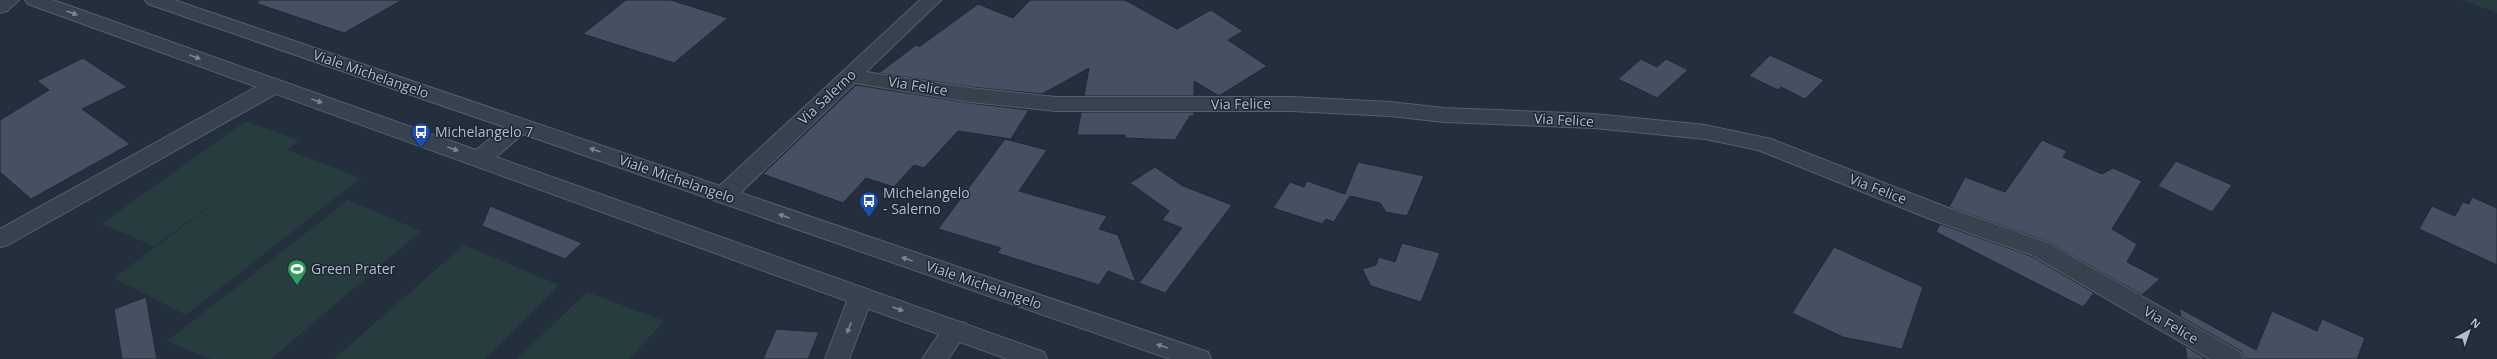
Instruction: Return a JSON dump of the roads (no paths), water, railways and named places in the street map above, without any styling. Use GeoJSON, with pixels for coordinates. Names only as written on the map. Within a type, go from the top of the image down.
{"type":"FeatureCollection","features":[{"type":"Feature","properties":{"kind":"street"},"geometry":{"type":"LineString","coordinates":[[0,7],[9,0]]}},
{"type":"Feature","properties":{"kind":"street"},"geometry":{"type":"LineString","coordinates":[[36,0],[1035,359]]}},
{"type":"Feature","properties":{"kind":"street","name":"Viale Michelangelo"},"geometry":{"type":"LineString","coordinates":[[155,0],[521,124],[1199,359]]}},
{"type":"Feature","properties":{"kind":"street","name":"Via Salerno"},"geometry":{"type":"LineString","coordinates":[[724,195],[931,0]]}},
{"type":"Feature","properties":{"kind":"street","name":"Via Felice"},"geometry":{"type":"LineString","coordinates":[[850,76],[970,95],[1056,104],[1292,104],[1390,109],[1444,115],[1594,121],[1705,132],[1763,144],[1938,213],[2040,249],[2231,359]]}},
{"type":"Feature","properties":{"kind":"street"},"geometry":{"type":"LineString","coordinates":[[0,239],[274,86]]}},
{"type":"Feature","properties":{"kind":"street"},"geometry":{"type":"LineString","coordinates":[[480,159],[521,124]]}},
{"type":"Feature","properties":{"kind":"street"},"geometry":{"type":"LineString","coordinates":[[837,359],[861,296]]}},
{"type":"Feature","properties":{"kind":"street"},"geometry":{"type":"LineString","coordinates":[[934,359],[956,330]]}},
{"type":"Feature","properties":{"kind":"place","name":"Michelangelo 7"},"geometry":{"type":"Point","coordinates":[421,149]}},
{"type":"Feature","properties":{"kind":"place","name":"Michelangelo - Salerno"},"geometry":{"type":"Point","coordinates":[869,218]}},
{"type":"Feature","properties":{"kind":"place","name":"Green Prater"},"geometry":{"type":"Point","coordinates":[297,286]}}]}
